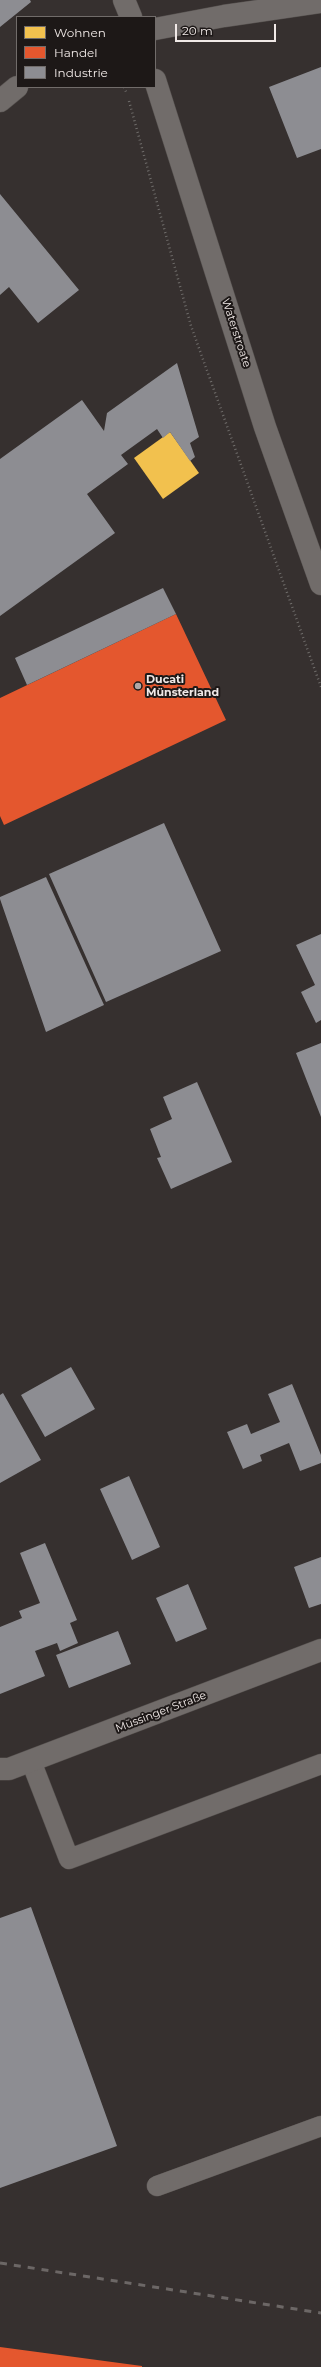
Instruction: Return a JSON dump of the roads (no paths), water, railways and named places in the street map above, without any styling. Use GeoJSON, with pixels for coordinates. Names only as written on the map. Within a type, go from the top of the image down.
{"type":"FeatureCollection","features":[{"type":"Feature","properties":{"kind":"street"},"geometry":{"type":"LineString","coordinates":[[124,0],[131,16]]}},
{"type":"Feature","properties":{"kind":"street"},"geometry":{"type":"LineString","coordinates":[[156,29],[224,16],[321,2]]}},
{"type":"Feature","properties":{"kind":"street","name":"Waterstroate"},"geometry":{"type":"LineString","coordinates":[[156,83],[265,427],[321,584]]}},
{"type":"Feature","properties":{"kind":"street"},"geometry":{"type":"LineString","coordinates":[[0,101],[16,88]]}},
{"type":"Feature","properties":{"kind":"street","name":"Müssinger Straße"},"geometry":{"type":"LineString","coordinates":[[0,1769],[9,1769],[31,1761],[321,1650]]}},
{"type":"Feature","properties":{"kind":"lane"},"geometry":{"type":"LineString","coordinates":[[31,1761],[69,1859],[321,1764]]}},
{"type":"Feature","properties":{"kind":"lane"},"geometry":{"type":"LineString","coordinates":[[157,2186],[321,2126]]}},
{"type":"Feature","properties":{"kind":"railway"},"geometry":{"type":"LineString","coordinates":[[0,2263],[321,2313]]}},
{"type":"Feature","properties":{"kind":"place","name":"Ducati Münsterland"},"geometry":{"type":"Point","coordinates":[138,686]}}]}
